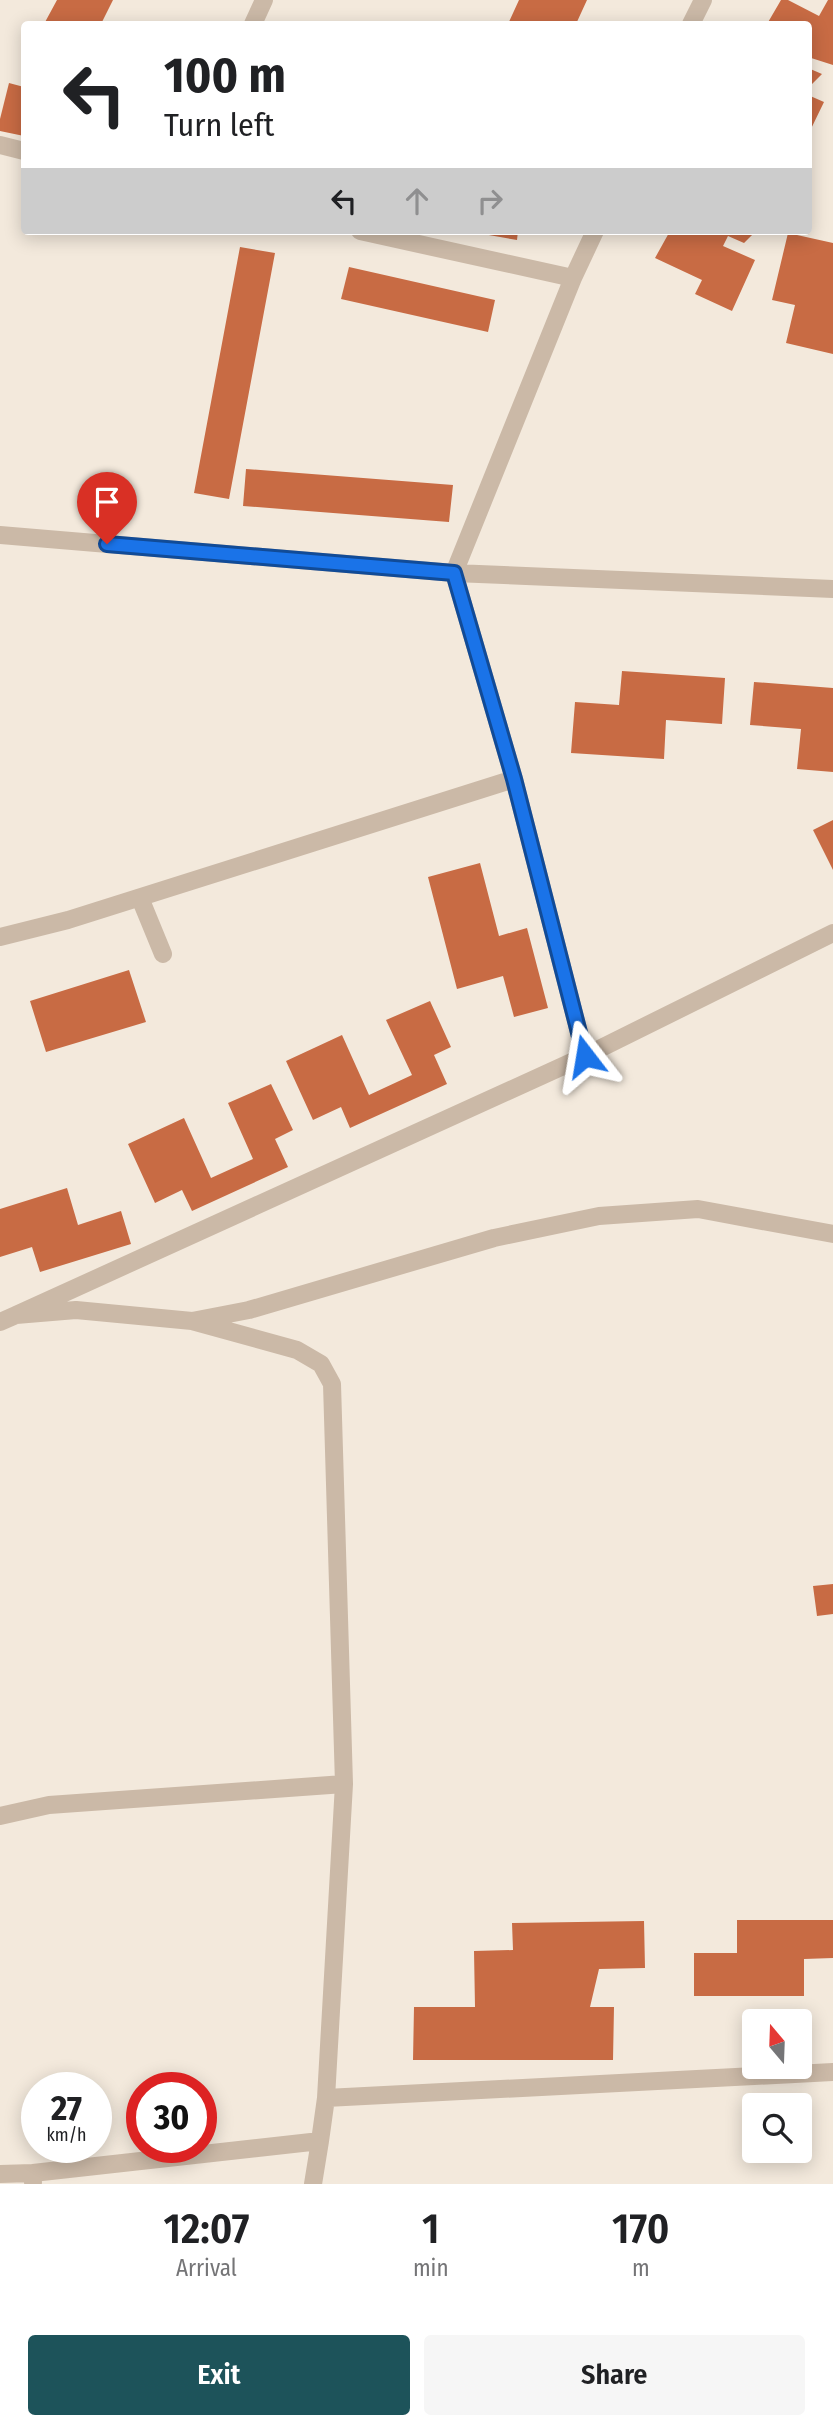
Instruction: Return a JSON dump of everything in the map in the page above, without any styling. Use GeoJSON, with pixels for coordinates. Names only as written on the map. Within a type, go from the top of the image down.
{"type":"FeatureCollection","features":[{"type":"Feature","properties":{"kind":"street"},"geometry":{"type":"LineString","coordinates":[[254,21],[264,0]]}},
{"type":"Feature","properties":{"kind":"street"},"geometry":{"type":"LineString","coordinates":[[692,21],[702,0]]}},
{"type":"Feature","properties":{"kind":"street"},"geometry":{"type":"LineString","coordinates":[[0,145],[21,150]]}},
{"type":"Feature","properties":{"kind":"street"},"geometry":{"type":"LineString","coordinates":[[378,235],[573,278]]}},
{"type":"Feature","properties":{"kind":"street"},"geometry":{"type":"LineString","coordinates":[[585,1056],[514,779],[454,573],[573,278],[593,235]]}},
{"type":"Feature","properties":{"kind":"street"},"geometry":{"type":"LineString","coordinates":[[0,535],[454,573],[833,589]]}},
{"type":"Feature","properties":{"kind":"street"},"geometry":{"type":"LineString","coordinates":[[0,937],[140,898],[514,779]]}},
{"type":"Feature","properties":{"kind":"street"},"geometry":{"type":"LineString","coordinates":[[140,898],[163,954]]}},
{"type":"Feature","properties":{"kind":"street"},"geometry":{"type":"LineString","coordinates":[[8,1319],[585,1056],[833,933]]}},
{"type":"Feature","properties":{"kind":"street"},"geometry":{"type":"LineString","coordinates":[[192,1321],[249,1310],[494,1238],[599,1216],[698,1209],[833,1234]]}},
{"type":"Feature","properties":{"kind":"street"},"geometry":{"type":"LineString","coordinates":[[8,1319],[76,1310],[192,1321],[297,1350],[321,1364],[332,1384],[344,1784],[326,2098],[313,2184]]}},
{"type":"Feature","properties":{"kind":"street"},"geometry":{"type":"LineString","coordinates":[[0,1816],[49,1805],[344,1784]]}},
{"type":"Feature","properties":{"kind":"street"},"geometry":{"type":"LineString","coordinates":[[326,2098],[833,2073]]}},
{"type":"Feature","properties":{"kind":"street"},"geometry":{"type":"LineString","coordinates":[[0,2174],[33,2179],[320,2141]]}},
{"type":"Feature","properties":{"kind":"building"},"geometry":{"type":"Polygon","coordinates":[[[57,0],[113,0],[102,21],[46,21],[57,0]]]}},
{"type":"Feature","properties":{"kind":"building"},"geometry":{"type":"Polygon","coordinates":[[[519,0],[587,0],[577,21],[509,21],[519,0]]]}},
{"type":"Feature","properties":{"kind":"building"},"geometry":{"type":"Polygon","coordinates":[[[781,0],[788,0],[819,16],[828,0],[833,0],[833,65],[812,58],[812,21],[769,21],[781,0]]]}},
{"type":"Feature","properties":{"kind":"building"},"geometry":{"type":"Polygon","coordinates":[[[812,70],[822,74],[812,84],[812,70]]]}},
{"type":"Feature","properties":{"kind":"building"},"geometry":{"type":"Polygon","coordinates":[[[9,83],[21,86],[21,135],[0,131],[0,119],[9,83]]]}},
{"type":"Feature","properties":{"kind":"building"},"geometry":{"type":"Polygon","coordinates":[[[812,97],[824,102],[812,127],[812,97]]]}},
{"type":"Feature","properties":{"kind":"building"},"geometry":{"type":"Polygon","coordinates":[[[489,235],[518,235],[517,240],[489,235]]]}},
{"type":"Feature","properties":{"kind":"building"},"geometry":{"type":"Polygon","coordinates":[[[668,235],[752,235],[744,243],[728,236],[723,246],[755,260],[732,311],[695,294],[702,280],[655,258],[668,235]]]}},
{"type":"Feature","properties":{"kind":"building"},"geometry":{"type":"Polygon","coordinates":[[[788,235],[833,243],[833,354],[786,343],[795,305],[772,300],[788,235]]]}},
{"type":"Feature","properties":{"kind":"building"},"geometry":{"type":"Polygon","coordinates":[[[240,247],[275,253],[229,499],[194,493],[240,247]]]}},
{"type":"Feature","properties":{"kind":"building"},"geometry":{"type":"Polygon","coordinates":[[[349,267],[495,300],[488,332],[341,299],[349,267]]]}},
{"type":"Feature","properties":{"kind":"building"},"geometry":{"type":"Polygon","coordinates":[[[246,469],[453,485],[449,522],[243,506],[246,469]]]}},
{"type":"Feature","properties":{"kind":"building"},"geometry":{"type":"Polygon","coordinates":[[[622,671],[725,678],[722,724],[666,720],[664,759],[571,753],[575,702],[619,705],[622,671]]]}},
{"type":"Feature","properties":{"kind":"building"},"geometry":{"type":"Polygon","coordinates":[[[754,682],[833,688],[833,772],[797,769],[801,729],[750,725],[754,682]]]}},
{"type":"Feature","properties":{"kind":"building"},"geometry":{"type":"Polygon","coordinates":[[[833,820],[833,870],[813,830],[833,820]]]}},
{"type":"Feature","properties":{"kind":"building"},"geometry":{"type":"Polygon","coordinates":[[[480,863],[499,936],[527,928],[548,1008],[514,1017],[503,976],[457,989],[428,877],[480,863]]]}},
{"type":"Feature","properties":{"kind":"building"},"geometry":{"type":"Polygon","coordinates":[[[129,970],[146,1022],[46,1052],[30,1001],[129,970]]]}},
{"type":"Feature","properties":{"kind":"building"},"geometry":{"type":"Polygon","coordinates":[[[430,1001],[451,1047],[434,1055],[447,1084],[350,1128],[341,1107],[313,1120],[286,1061],[342,1035],[369,1095],[412,1075],[386,1020],[430,1001]]]}},
{"type":"Feature","properties":{"kind":"building"},"geometry":{"type":"Polygon","coordinates":[[[271,1084],[293,1130],[275,1139],[288,1167],[192,1211],[182,1190],[155,1203],[128,1144],[184,1118],[211,1178],[253,1159],[228,1103],[271,1084]]]}},
{"type":"Feature","properties":{"kind":"building"},"geometry":{"type":"Polygon","coordinates":[[[67,1188],[78,1225],[121,1211],[131,1244],[40,1272],[32,1247],[0,1257],[0,1209],[67,1188]]]}},
{"type":"Feature","properties":{"kind":"building"},"geometry":{"type":"Polygon","coordinates":[[[833,1584],[833,1614],[817,1616],[813,1586],[833,1584]]]}},
{"type":"Feature","properties":{"kind":"building"},"geometry":{"type":"Polygon","coordinates":[[[737,1920],[833,1920],[833,1958],[804,1959],[804,1996],[694,1996],[694,1953],[737,1953],[737,1920]]]}},
{"type":"Feature","properties":{"kind":"building"},"geometry":{"type":"Polygon","coordinates":[[[644,1921],[645,1968],[599,1969],[590,2007],[614,2007],[613,2060],[413,2060],[414,2007],[475,2007],[474,1951],[513,1950],[512,1923],[644,1921]]]}},
{"type":"Feature","properties":{"kind":"route"},"geometry":{"type":"LineString","coordinates":[[107,544],[454,573],[514,779],[585,1056]]}}]}
